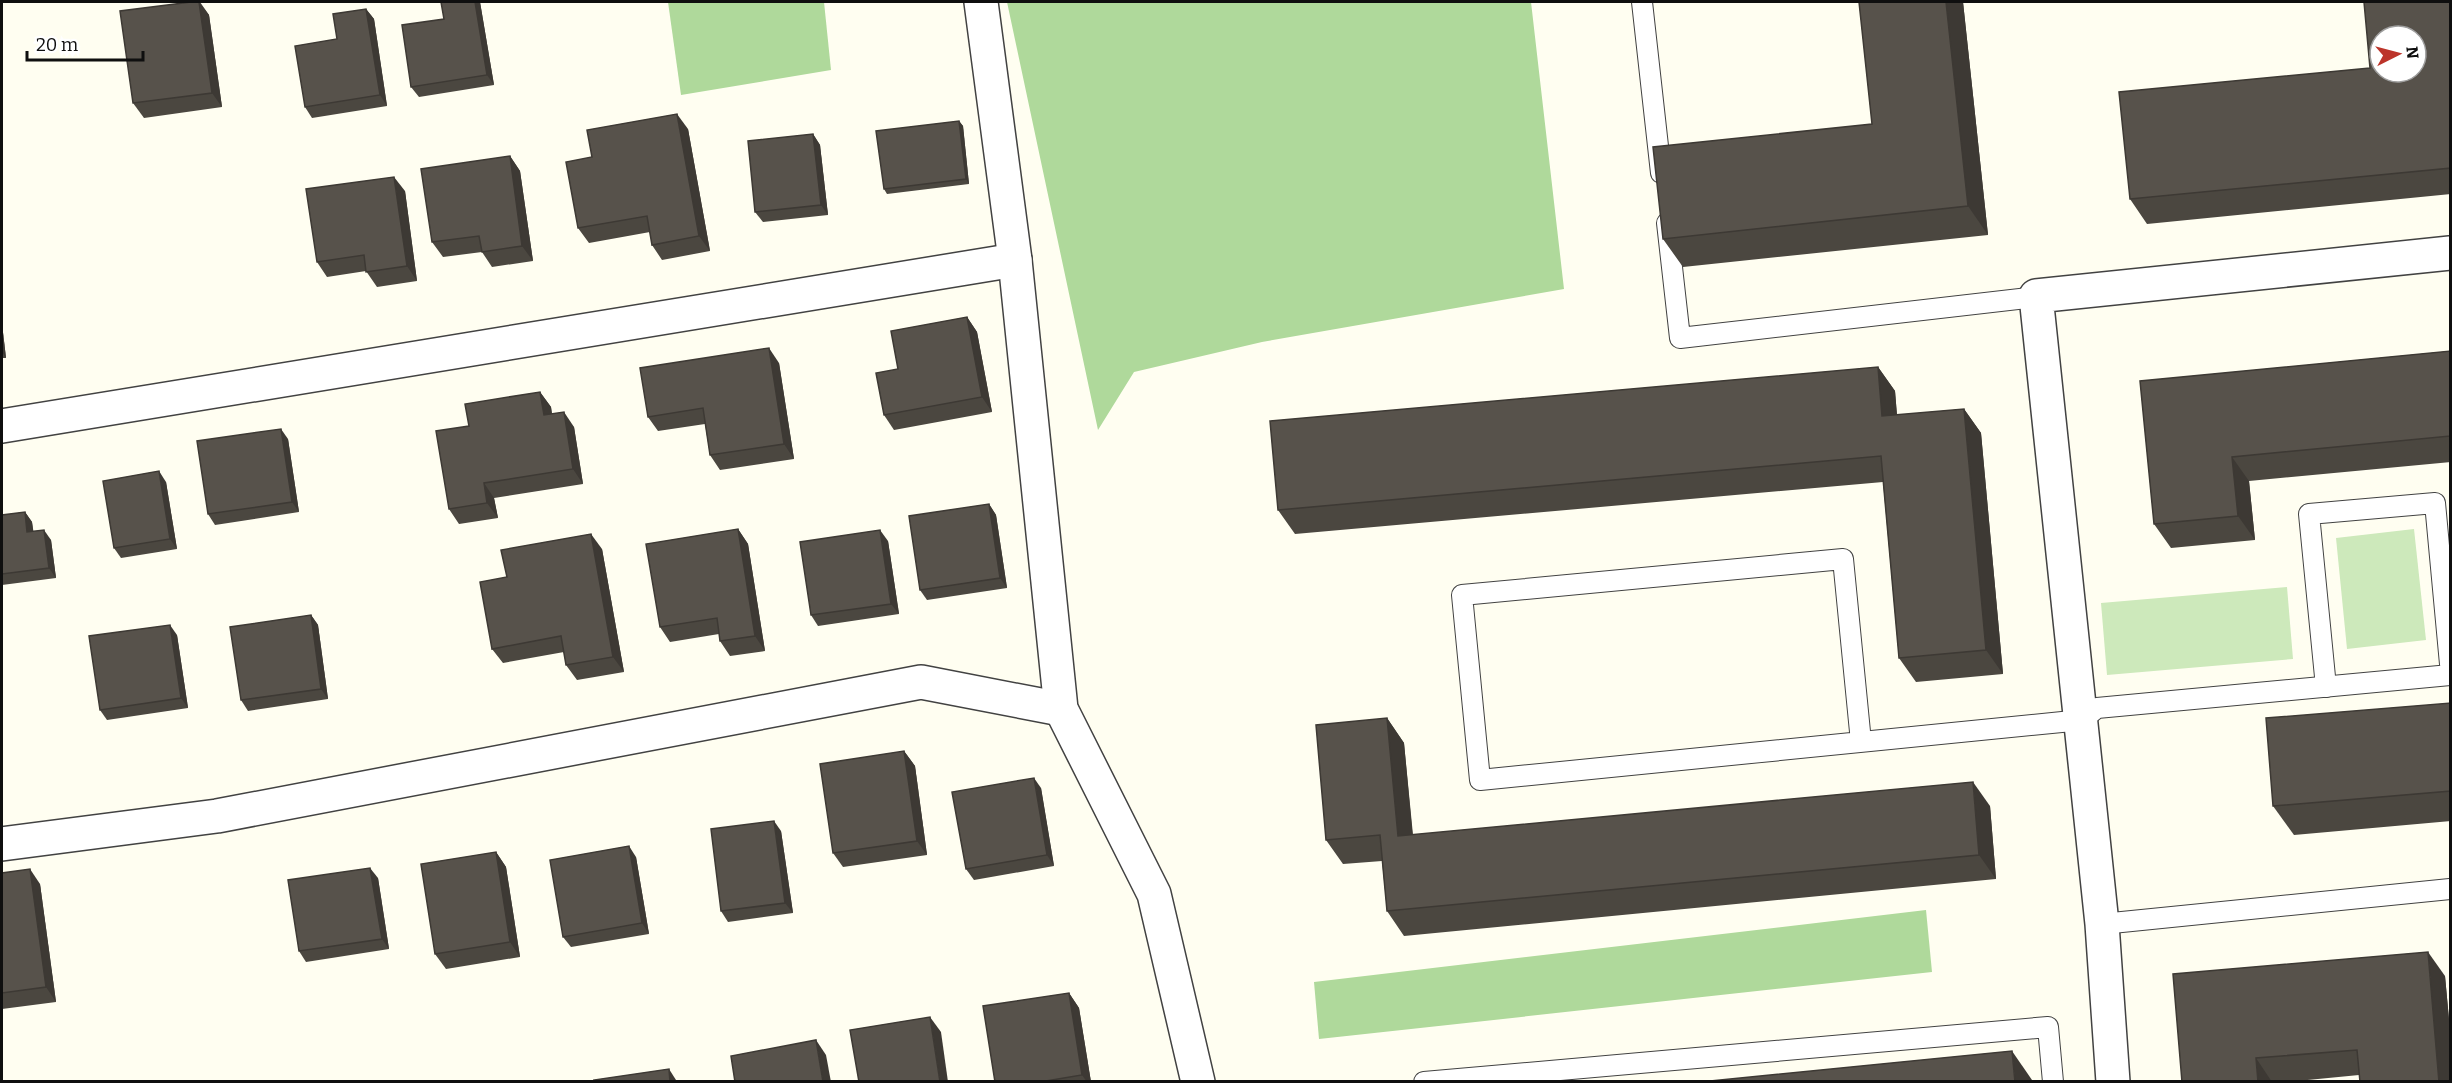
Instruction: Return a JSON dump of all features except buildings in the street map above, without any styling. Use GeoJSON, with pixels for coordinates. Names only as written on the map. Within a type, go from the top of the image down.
{"type":"FeatureCollection","features":[{"type":"Feature","properties":{"kind":"street"},"geometry":{"type":"LineString","coordinates":[[981,2],[1015,260],[1061,709],[1154,894],[1198,1082]]}},
{"type":"Feature","properties":{"kind":"street"},"geometry":{"type":"LineString","coordinates":[[2114,1082],[2102,924],[2082,720],[2036,297],[2451,253]]}},
{"type":"Feature","properties":{"kind":"street"},"geometry":{"type":"LineString","coordinates":[[2,426],[1015,260]]}},
{"type":"Feature","properties":{"kind":"street"},"geometry":{"type":"LineString","coordinates":[[2,844],[217,816],[921,682],[1061,709]]}},
{"type":"Feature","properties":{"kind":"lane"},"geometry":{"type":"LineString","coordinates":[[1642,2],[1680,338],[2036,297]]}},
{"type":"Feature","properties":{"kind":"lane"},"geometry":{"type":"LineString","coordinates":[[2326,687],[2310,514],[2435,503],[2451,664]]}},
{"type":"Feature","properties":{"kind":"lane"},"geometry":{"type":"LineString","coordinates":[[1861,742],[1843,559],[1462,595],[1480,780],[2082,720],[2097,708],[2451,675]]}},
{"type":"Feature","properties":{"kind":"lane"},"geometry":{"type":"LineString","coordinates":[[2102,924],[2451,889]]}},
{"type":"Feature","properties":{"kind":"lane"},"geometry":{"type":"LineString","coordinates":[[1424,1082],[2048,1027],[2053,1082]]}},
{"type":"Feature","properties":{"kind":"green space"},"geometry":{"type":"Polygon","coordinates":[[[668,2],[824,2],[831,70],[681,95],[668,2]]]}},
{"type":"Feature","properties":{"kind":"green space"},"geometry":{"type":"Polygon","coordinates":[[[1007,2],[1531,2],[1564,289],[1262,342],[1134,372],[1098,430],[1007,2]]]}},
{"type":"Feature","properties":{"kind":"green space"},"geometry":{"type":"Polygon","coordinates":[[[2414,529],[2426,640],[2347,649],[2336,538],[2414,529]]]}},
{"type":"Feature","properties":{"kind":"green space"},"geometry":{"type":"Polygon","coordinates":[[[2287,587],[2293,659],[2107,675],[2101,603],[2287,587]]]}},
{"type":"Feature","properties":{"kind":"green space"},"geometry":{"type":"Polygon","coordinates":[[[1926,910],[1932,972],[1319,1039],[1314,982],[1926,910]]]}}]}
